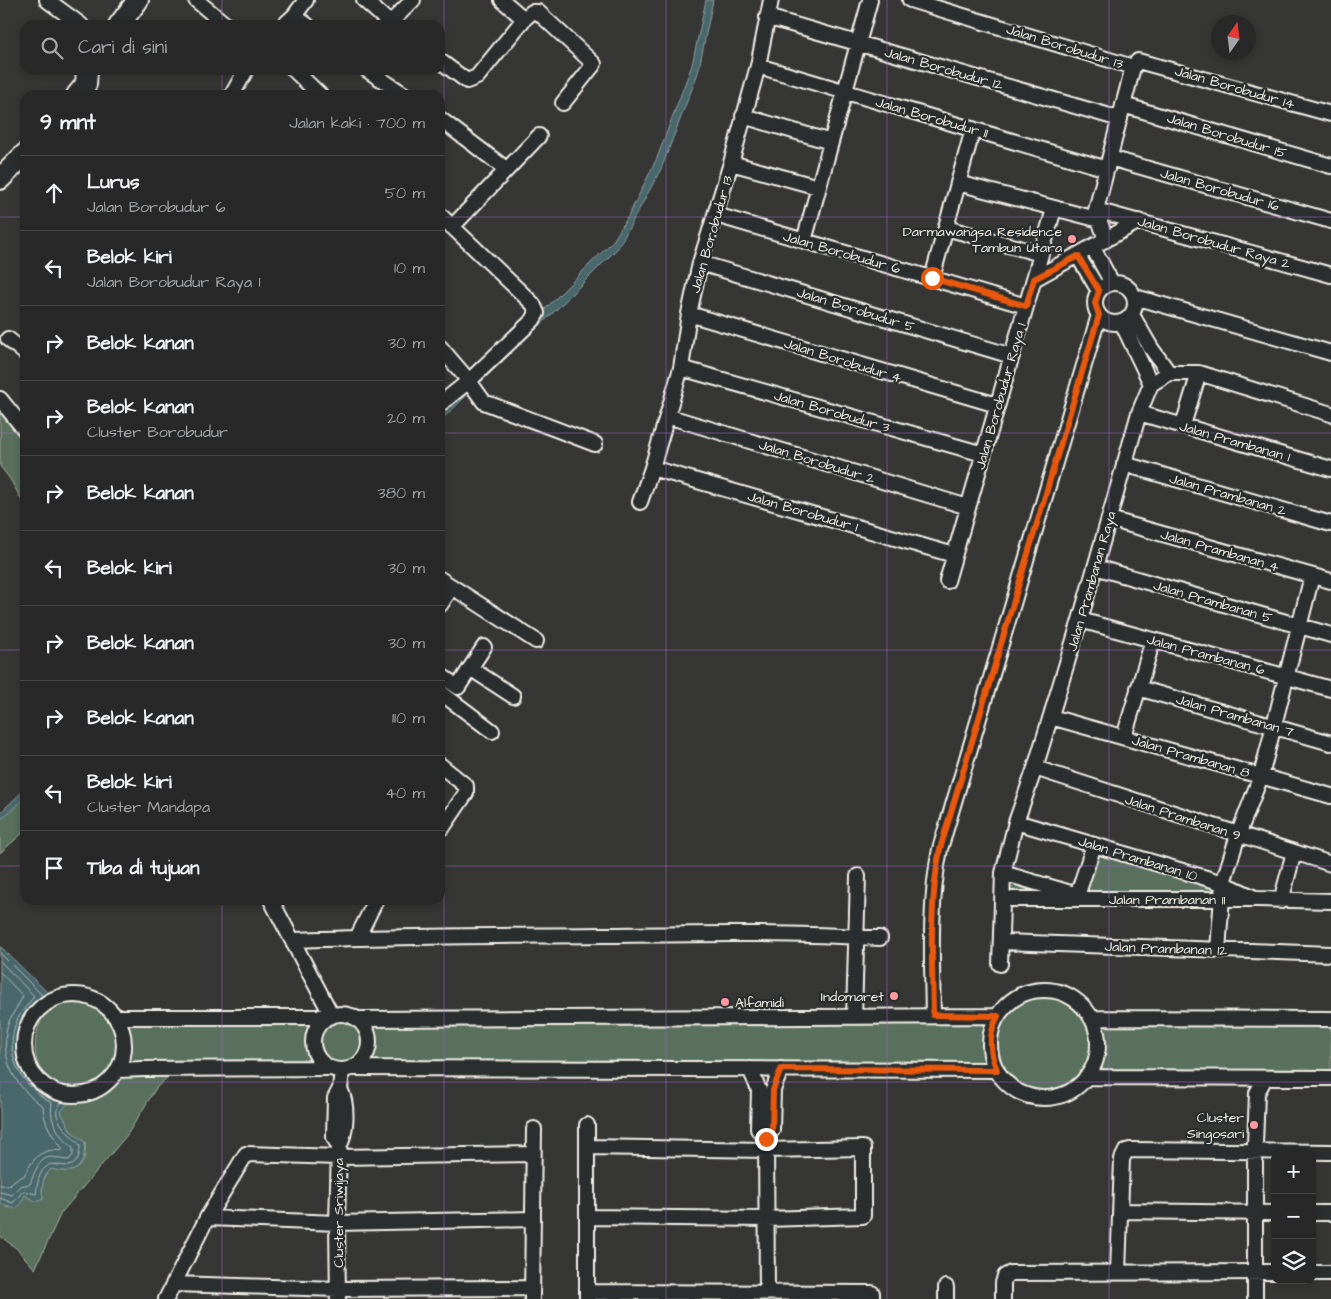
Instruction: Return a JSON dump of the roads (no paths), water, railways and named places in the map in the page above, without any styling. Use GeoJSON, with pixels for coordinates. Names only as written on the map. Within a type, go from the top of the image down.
{"type":"FeatureCollection","features":[{"type":"Feature","properties":{"kind":"street"},"geometry":{"type":"LineString","coordinates":[[47,0],[74,20]]}},
{"type":"Feature","properties":{"kind":"street"},"geometry":{"type":"LineString","coordinates":[[124,20],[138,0]]}},
{"type":"Feature","properties":{"kind":"street"},"geometry":{"type":"LineString","coordinates":[[196,0],[220,20]]}},
{"type":"Feature","properties":{"kind":"street"},"geometry":{"type":"LineString","coordinates":[[289,20],[306,0]]}},
{"type":"Feature","properties":{"kind":"street"},"geometry":{"type":"LineString","coordinates":[[364,0],[386,20]]}},
{"type":"Feature","properties":{"kind":"street"},"geometry":{"type":"LineString","coordinates":[[395,20],[413,0]]}},
{"type":"Feature","properties":{"kind":"street"},"geometry":{"type":"LineString","coordinates":[[502,0],[524,19]]}},
{"type":"Feature","properties":{"kind":"street","name":"Jalan Borobudur 13"},"geometry":{"type":"LineString","coordinates":[[640,502],[652,468],[681,368],[689,314],[700,263],[732,163],[743,116],[758,66],[771,0]]}},
{"type":"Feature","properties":{"kind":"street"},"geometry":{"type":"LineString","coordinates":[[804,241],[870,0]]}},
{"type":"Feature","properties":{"kind":"street","name":"Jalan Borobudur 13"},"geometry":{"type":"LineString","coordinates":[[910,0],[1136,64]]}},
{"type":"Feature","properties":{"kind":"street"},"geometry":{"type":"LineString","coordinates":[[445,66],[462,79],[472,80],[477,77],[524,19],[532,12],[538,12],[594,64],[563,103]]}},
{"type":"Feature","properties":{"kind":"street","name":"Jalan Borobudur 12"},"geometry":{"type":"LineString","coordinates":[[767,17],[1120,119]]}},
{"type":"Feature","properties":{"kind":"street"},"geometry":{"type":"LineString","coordinates":[[1106,240],[1098,215],[1108,164],[1136,64]]}},
{"type":"Feature","properties":{"kind":"street","name":"Jalan Borobudur 14"},"geometry":{"type":"LineString","coordinates":[[1136,64],[1331,114]]}},
{"type":"Feature","properties":{"kind":"street","name":"Jalan Borobudur 11"},"geometry":{"type":"LineString","coordinates":[[758,66],[973,130],[1108,164]]}},
{"type":"Feature","properties":{"kind":"street"},"geometry":{"type":"LineString","coordinates":[[81,90],[86,84],[87,75]]}},
{"type":"Feature","properties":{"kind":"street"},"geometry":{"type":"LineString","coordinates":[[235,90],[243,75]]}},
{"type":"Feature","properties":{"kind":"street"},"geometry":{"type":"LineString","coordinates":[[299,75],[315,90]]}},
{"type":"Feature","properties":{"kind":"street"},"geometry":{"type":"LineString","coordinates":[[375,75],[397,90]]}},
{"type":"Feature","properties":{"kind":"street","name":"Jalan Borobudur 15"},"geometry":{"type":"LineString","coordinates":[[1123,105],[1331,166]]}},
{"type":"Feature","properties":{"kind":"street"},"geometry":{"type":"LineString","coordinates":[[743,116],[831,142]]}},
{"type":"Feature","properties":{"kind":"street"},"geometry":{"type":"LineString","coordinates":[[445,123],[506,169]]}},
{"type":"Feature","properties":{"kind":"street"},"geometry":{"type":"LineString","coordinates":[[932,278],[973,130]]}},
{"type":"Feature","properties":{"kind":"street"},"geometry":{"type":"LineString","coordinates":[[452,227],[539,136]]}},
{"type":"Feature","properties":{"kind":"street"},"geometry":{"type":"LineString","coordinates":[[732,163],[818,187]]}},
{"type":"Feature","properties":{"kind":"street"},"geometry":{"type":"LineString","coordinates":[[0,179],[20,164]]}},
{"type":"Feature","properties":{"kind":"street","name":"Jalan Borobudur 16"},"geometry":{"type":"LineString","coordinates":[[1108,164],[1331,221]]}},
{"type":"Feature","properties":{"kind":"street","name":"Jalan Borobudur Raya 2"},"geometry":{"type":"LineString","coordinates":[[958,183],[1054,209],[1139,221],[1331,275]]}},
{"type":"Feature","properties":{"kind":"street","name":"Jalan Borobudur Raya 1"},"geometry":{"type":"LineString","coordinates":[[947,581],[1054,209]]}},
{"type":"Feature","properties":{"kind":"street","name":"Jalan Borobudur 6"},"geometry":{"type":"LineString","coordinates":[[716,215],[1026,306]]}},
{"type":"Feature","properties":{"kind":"street"},"geometry":{"type":"LineString","coordinates":[[445,220],[533,304],[537,313],[533,320],[445,400]]}},
{"type":"Feature","properties":{"kind":"street"},"geometry":{"type":"LineString","coordinates":[[1034,279],[1139,221]]}},
{"type":"Feature","properties":{"kind":"street"},"geometry":{"type":"LineString","coordinates":[[946,228],[1041,254]]}},
{"type":"Feature","properties":{"kind":"street"},"geometry":{"type":"LineString","coordinates":[[1093,248],[1112,283]]}},
{"type":"Feature","properties":{"kind":"street"},"geometry":{"type":"LineString","coordinates":[[1078,256],[1099,291]]}},
{"type":"Feature","properties":{"kind":"street","name":"Jalan Borobudur 5"},"geometry":{"type":"LineString","coordinates":[[700,263],[1012,356]]}},
{"type":"Feature","properties":{"kind":"street"},"geometry":{"type":"LineString","coordinates":[[933,1015],[933,895],[940,849],[1099,315],[1095,303],[1099,291],[1112,283],[1124,284],[1129,287],[1135,297],[1135,310],[1127,319],[1109,322],[1099,315]]}},
{"type":"Feature","properties":{"kind":"street"},"geometry":{"type":"LineString","coordinates":[[1135,297],[1331,352]]}},
{"type":"Feature","properties":{"kind":"street","name":"Jalan Borobudur 4"},"geometry":{"type":"LineString","coordinates":[[689,314],[997,406]]}},
{"type":"Feature","properties":{"kind":"street"},"geometry":{"type":"LineString","coordinates":[[1127,319],[1169,373]]}},
{"type":"Feature","properties":{"kind":"street"},"geometry":{"type":"LineString","coordinates":[[1127,319],[1138,356],[1151,384],[1169,373],[1199,373],[1331,414]]}},
{"type":"Feature","properties":{"kind":"street"},"geometry":{"type":"LineString","coordinates":[[8,339],[20,349]]}},
{"type":"Feature","properties":{"kind":"street"},"geometry":{"type":"LineString","coordinates":[[445,353],[469,380],[484,402],[595,444]]}},
{"type":"Feature","properties":{"kind":"street","name":"Jalan Borobudur 3"},"geometry":{"type":"LineString","coordinates":[[681,368],[983,454]]}},
{"type":"Feature","properties":{"kind":"street"},"geometry":{"type":"LineString","coordinates":[[1183,426],[1199,373]]}},
{"type":"Feature","properties":{"kind":"street","name":"Jalan Prambanan Raya"},"geometry":{"type":"LineString","coordinates":[[1000,964],[1003,873],[1016,822],[1051,717],[1139,413],[1151,384]]}},
{"type":"Feature","properties":{"kind":"street"},"geometry":{"type":"LineString","coordinates":[[0,399],[20,424]]}},
{"type":"Feature","properties":{"kind":"street","name":"Jalan Prambanan 1"},"geometry":{"type":"LineString","coordinates":[[1139,413],[1331,468]]}},
{"type":"Feature","properties":{"kind":"street","name":"Jalan Borobudur 2"},"geometry":{"type":"LineString","coordinates":[[667,416],[968,507]]}},
{"type":"Feature","properties":{"kind":"street","name":"Jalan Prambanan 2"},"geometry":{"type":"LineString","coordinates":[[1124,464],[1331,524]]}},
{"type":"Feature","properties":{"kind":"street","name":"Jalan Borobudur 1"},"geometry":{"type":"LineString","coordinates":[[652,468],[954,555]]}},
{"type":"Feature","properties":{"kind":"street","name":"Jalan Prambanan 4"},"geometry":{"type":"LineString","coordinates":[[1109,519],[1331,581]]}},
{"type":"Feature","properties":{"kind":"street","name":"Jalan Prambanan 5"},"geometry":{"type":"LineString","coordinates":[[1095,568],[1331,635]]}},
{"type":"Feature","properties":{"kind":"street"},"geometry":{"type":"LineString","coordinates":[[1218,950],[1223,883],[1238,835],[1261,776],[1312,576]]}},
{"type":"Feature","properties":{"kind":"street"},"geometry":{"type":"LineString","coordinates":[[445,582],[536,641]]}},
{"type":"Feature","properties":{"kind":"street"},"geometry":{"type":"LineString","coordinates":[[445,598],[452,587]]}},
{"type":"Feature","properties":{"kind":"street","name":"Jalan Prambanan 6"},"geometry":{"type":"LineString","coordinates":[[1080,620],[1331,689]]}},
{"type":"Feature","properties":{"kind":"street"},"geometry":{"type":"LineString","coordinates":[[1124,737],[1152,640]]}},
{"type":"Feature","properties":{"kind":"street"},"geometry":{"type":"LineString","coordinates":[[445,678],[458,687],[484,647]]}},
{"type":"Feature","properties":{"kind":"street"},"geometry":{"type":"LineString","coordinates":[[470,668],[513,696]]}},
{"type":"Feature","properties":{"kind":"street","name":"Jalan Prambanan 7"},"geometry":{"type":"LineString","coordinates":[[1138,688],[1331,743]]}},
{"type":"Feature","properties":{"kind":"street"},"geometry":{"type":"LineString","coordinates":[[445,696],[492,731]]}},
{"type":"Feature","properties":{"kind":"street","name":"Jalan Prambanan 8"},"geometry":{"type":"LineString","coordinates":[[1051,717],[1331,796]]}},
{"type":"Feature","properties":{"kind":"street","name":"Jalan Prambanan 9"},"geometry":{"type":"LineString","coordinates":[[1035,768],[1331,864]]}},
{"type":"Feature","properties":{"kind":"street"},"geometry":{"type":"LineString","coordinates":[[445,769],[466,786],[467,789],[445,824]]}},
{"type":"Feature","properties":{"kind":"street","name":"Jalan Prambanan 10"},"geometry":{"type":"LineString","coordinates":[[1016,822],[1223,883],[1258,899]]}},
{"type":"Feature","properties":{"kind":"street"},"geometry":{"type":"LineString","coordinates":[[1003,873],[1076,897],[1094,845]]}},
{"type":"Feature","properties":{"kind":"street"},"geometry":{"type":"LineString","coordinates":[[1281,901],[1294,852]]}},
{"type":"Feature","properties":{"kind":"street"},"geometry":{"type":"LineString","coordinates":[[854,1017],[858,876]]}},
{"type":"Feature","properties":{"kind":"street","name":"Jalan Prambanan 11"},"geometry":{"type":"LineString","coordinates":[[1003,899],[1076,897],[1331,901]]}},
{"type":"Feature","properties":{"kind":"street"},"geometry":{"type":"LineString","coordinates":[[274,905],[330,1016]]}},
{"type":"Feature","properties":{"kind":"street"},"geometry":{"type":"LineString","coordinates":[[357,938],[374,905]]}},
{"type":"Feature","properties":{"kind":"street"},"geometry":{"type":"LineString","coordinates":[[293,940],[705,933],[793,933],[880,938]]}},
{"type":"Feature","properties":{"kind":"street","name":"Jalan Prambanan 12"},"geometry":{"type":"LineString","coordinates":[[1001,942],[1331,954]]}},
{"type":"Feature","properties":{"kind":"street"},"geometry":{"type":"LineString","coordinates":[[1040,991],[1060,993],[1070,997],[1091,1018],[1095,1028],[1098,1048],[1092,1068],[1086,1077],[1070,1091],[1061,1095],[1030,1096],[1011,1086],[997,1070],[991,1052],[990,1038],[998,1016],[1012,1001],[1021,996],[1040,991]]}},
{"type":"Feature","properties":{"kind":"street"},"geometry":{"type":"LineString","coordinates":[[63,995],[83,995],[93,998],[109,1008],[116,1017],[123,1032],[124,1052],[118,1070],[108,1082],[94,1091],[74,1095],[64,1094],[43,1085],[34,1076],[24,1054],[24,1033],[29,1022],[36,1011],[49,1001],[63,995]]}},
{"type":"Feature","properties":{"kind":"street"},"geometry":{"type":"LineString","coordinates":[[116,1017],[330,1016],[343,1014],[358,1019],[998,1016]]}},
{"type":"Feature","properties":{"kind":"street"},"geometry":{"type":"LineString","coordinates":[[330,1016],[314,1032],[313,1046],[318,1059],[341,1069],[362,1062],[370,1047],[368,1032],[358,1019]]}},
{"type":"Feature","properties":{"kind":"street"},"geometry":{"type":"LineString","coordinates":[[1091,1018],[1331,1019]]}},
{"type":"Feature","properties":{"kind":"street","name":"Cluster Sriwijaya"},"geometry":{"type":"LineString","coordinates":[[338,1294],[339,1152],[334,1137],[334,1098],[340,1089],[341,1069]]}},
{"type":"Feature","properties":{"kind":"street"},"geometry":{"type":"LineString","coordinates":[[750,1069],[759,1090],[758,1128],[766,1144]]}},
{"type":"Feature","properties":{"kind":"street"},"geometry":{"type":"LineString","coordinates":[[767,1293],[766,1144],[772,1130],[773,1090],[781,1069]]}},
{"type":"Feature","properties":{"kind":"street"},"geometry":{"type":"LineString","coordinates":[[118,1070],[997,1070]]}},
{"type":"Feature","properties":{"kind":"street"},"geometry":{"type":"LineString","coordinates":[[1086,1077],[1331,1078]]}},
{"type":"Feature","properties":{"kind":"street"},"geometry":{"type":"LineString","coordinates":[[1246,1078],[1255,1092]]}},
{"type":"Feature","properties":{"kind":"street"},"geometry":{"type":"LineString","coordinates":[[1255,1299],[1255,1148],[1252,1126],[1255,1092],[1265,1078]]}},
{"type":"Feature","properties":{"kind":"street"},"geometry":{"type":"LineString","coordinates":[[759,1090],[773,1090]]}},
{"type":"Feature","properties":{"kind":"street"},"geometry":{"type":"LineString","coordinates":[[587,1125],[587,1296],[706,1296],[767,1293],[825,1296],[872,1293],[872,1299]]}},
{"type":"Feature","properties":{"kind":"street"},"geometry":{"type":"LineString","coordinates":[[173,1284],[338,1294],[532,1293],[534,1129]]}},
{"type":"Feature","properties":{"kind":"street"},"geometry":{"type":"LineString","coordinates":[[587,1147],[766,1144],[863,1145],[863,1216],[766,1219],[587,1217]]}},
{"type":"Feature","properties":{"kind":"street"},"geometry":{"type":"LineString","coordinates":[[1118,1272],[1122,1169],[1124,1154],[1130,1150],[1255,1148],[1331,1152]]}},
{"type":"Feature","properties":{"kind":"street"},"geometry":{"type":"LineString","coordinates":[[166,1299],[207,1218],[246,1154],[339,1152],[533,1154]]}},
{"type":"Feature","properties":{"kind":"street"},"geometry":{"type":"LineString","coordinates":[[1120,1211],[1271,1213]]}},
{"type":"Feature","properties":{"kind":"street"},"geometry":{"type":"LineString","coordinates":[[1316,1213],[1331,1213]]}},
{"type":"Feature","properties":{"kind":"street"},"geometry":{"type":"LineString","coordinates":[[207,1218],[337,1223],[533,1219]]}},
{"type":"Feature","properties":{"kind":"street"},"geometry":{"type":"LineString","coordinates":[[1003,1299],[1005,1276],[1011,1273],[1271,1272]]}},
{"type":"Feature","properties":{"kind":"street"},"geometry":{"type":"LineString","coordinates":[[1316,1273],[1331,1273]]}},
{"type":"Feature","properties":{"kind":"water"},"geometry":{"type":"Polygon","coordinates":[[[706,0],[713,0],[698,73],[661,169],[618,248],[445,416],[445,400],[535,319],[613,241],[629,215],[657,158],[692,65],[706,0]]]}},
{"type":"Feature","properties":{"kind":"water"},"geometry":{"type":"Polygon","coordinates":[[[20,794],[20,802],[0,820],[0,813],[20,794]]]}},
{"type":"Feature","properties":{"kind":"water"},"geometry":{"type":"Polygon","coordinates":[[[0,946],[53,998],[38,1010],[28,1024],[24,1040],[24,1055],[30,1069],[41,1082],[55,1091],[74,1095],[61,1112],[71,1131],[85,1142],[83,1158],[78,1167],[68,1171],[51,1169],[43,1183],[43,1199],[36,1201],[25,1195],[20,1205],[15,1209],[0,1203],[0,946]]]}},
{"type":"Feature","properties":{"kind":"place","name":"Darmawangsa Residence Tambun Utara"},"geometry":{"type":"Point","coordinates":[1072,239]}},
{"type":"Feature","properties":{"kind":"place","name":"Indomaret"},"geometry":{"type":"Point","coordinates":[894,996]}},
{"type":"Feature","properties":{"kind":"place","name":"Alfamidi"},"geometry":{"type":"Point","coordinates":[725,1002]}},
{"type":"Feature","properties":{"kind":"place","name":"Cluster Singosari"},"geometry":{"type":"Point","coordinates":[1254,1125]}}]}
